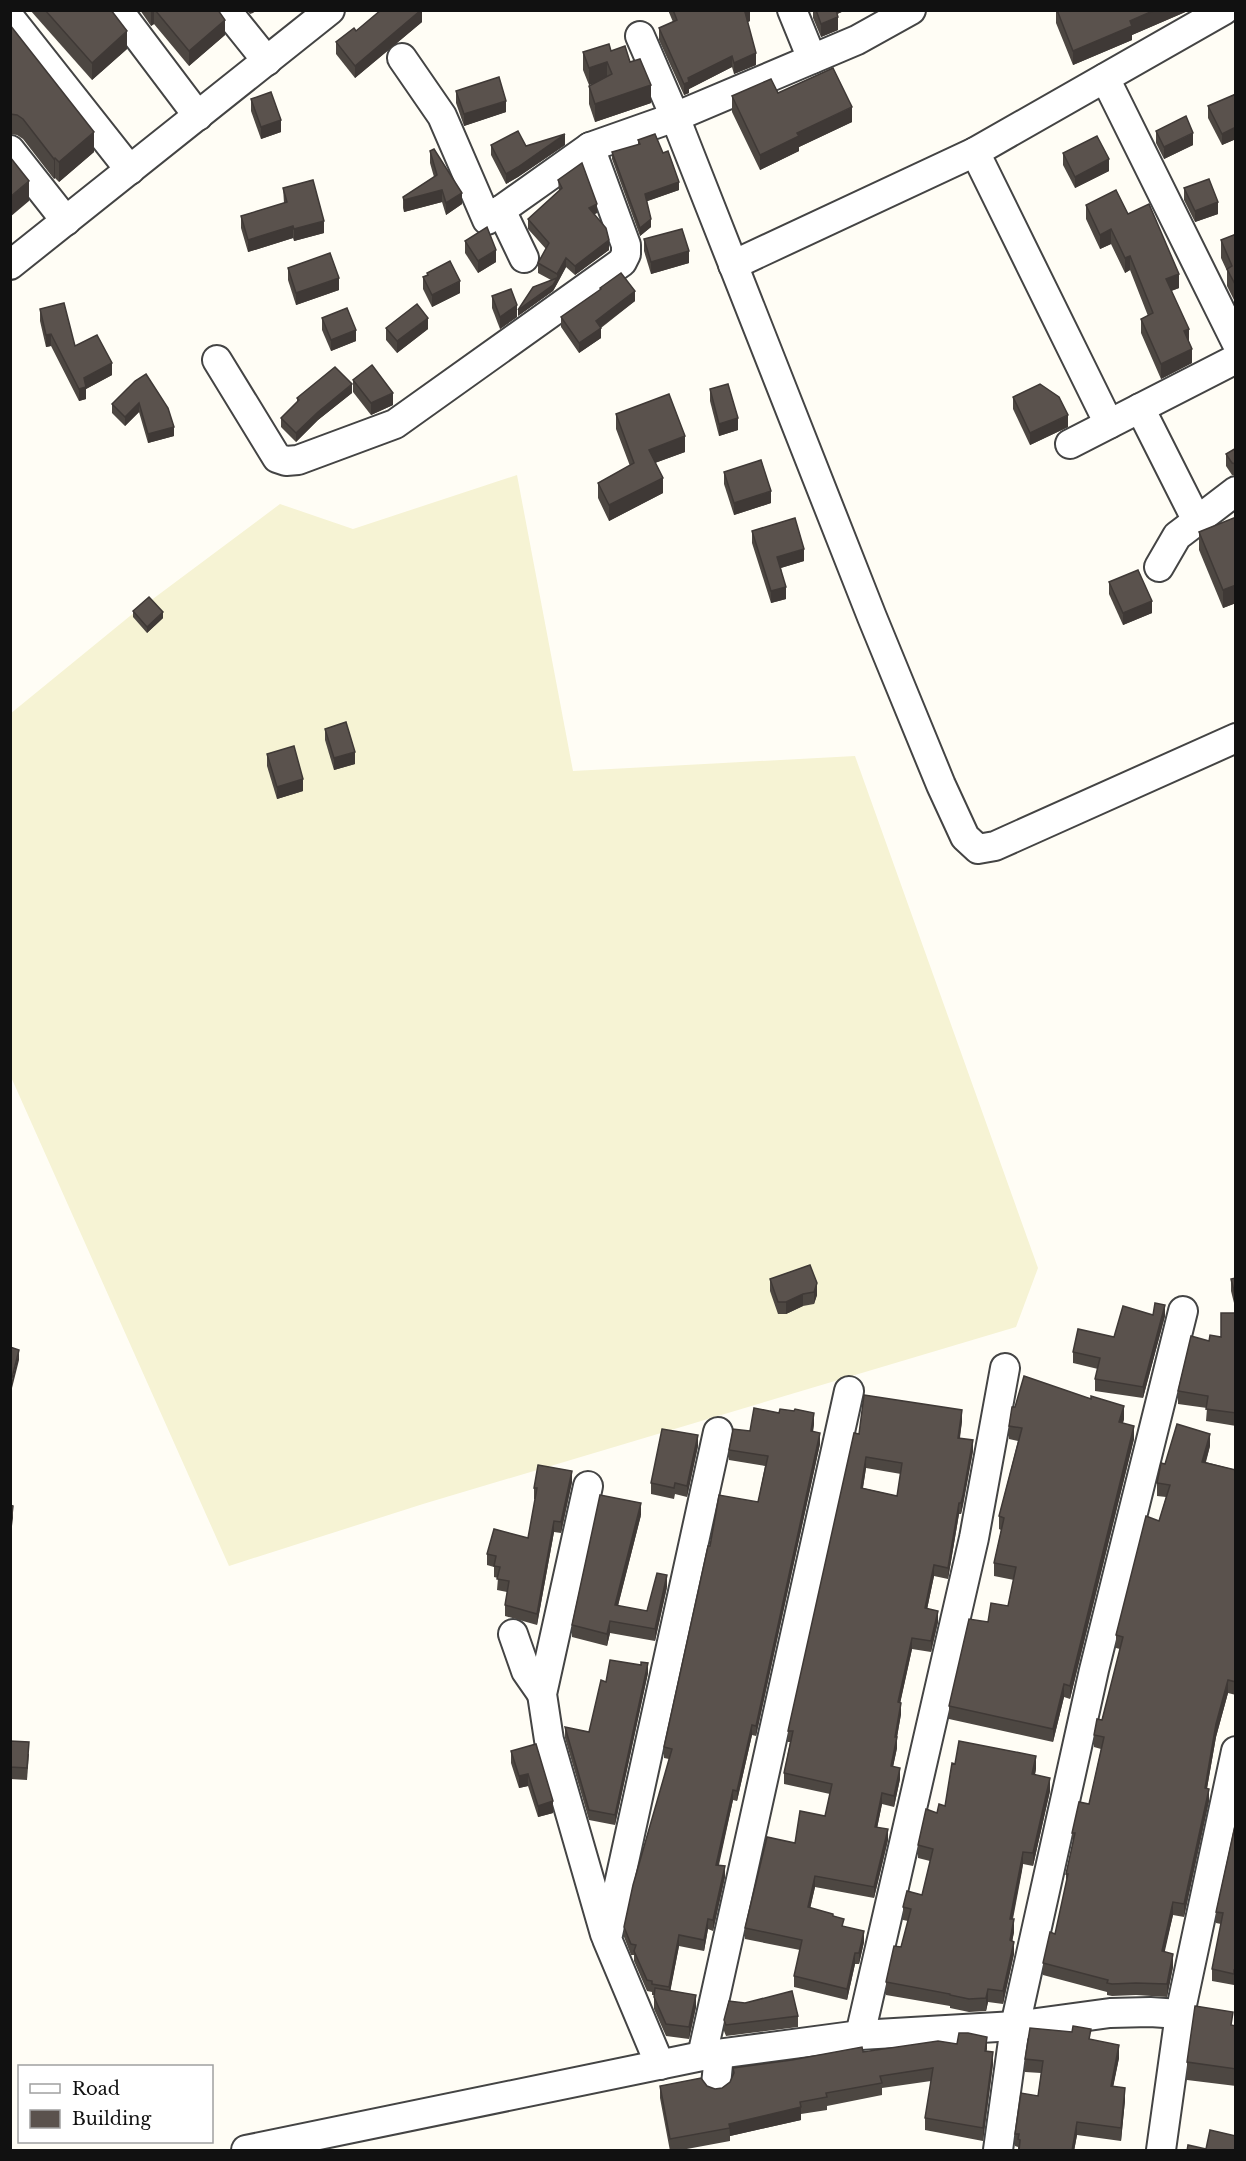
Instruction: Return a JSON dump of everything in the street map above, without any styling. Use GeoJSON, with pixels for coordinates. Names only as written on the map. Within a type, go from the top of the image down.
{"type":"FeatureCollection","features":[{"type":"Feature","properties":{"kind":"street"},"geometry":{"type":"LineString","coordinates":[[118,10],[198,116]]}},
{"type":"Feature","properties":{"kind":"street"},"geometry":{"type":"LineString","coordinates":[[226,10],[267,61]]}},
{"type":"Feature","properties":{"kind":"street"},"geometry":{"type":"LineString","coordinates":[[10,265],[330,10]]}},
{"type":"Feature","properties":{"kind":"street"},"geometry":{"type":"LineString","coordinates":[[792,10],[812,59]]}},
{"type":"Feature","properties":{"kind":"street"},"geometry":{"type":"LineString","coordinates":[[402,58],[442,116],[487,220],[590,147],[675,117],[857,40],[911,10]]}},
{"type":"Feature","properties":{"kind":"street"},"geometry":{"type":"LineString","coordinates":[[733,265],[975,152],[1224,10]]}},
{"type":"Feature","properties":{"kind":"street"},"geometry":{"type":"LineString","coordinates":[[10,18],[130,170]]}},
{"type":"Feature","properties":{"kind":"street"},"geometry":{"type":"LineString","coordinates":[[640,36],[675,117],[876,628],[965,837],[978,849],[995,846],[1236,738]]}},
{"type":"Feature","properties":{"kind":"street"},"geometry":{"type":"LineString","coordinates":[[1105,78],[1236,342]]}},
{"type":"Feature","properties":{"kind":"street"},"geometry":{"type":"LineString","coordinates":[[217,360],[277,458],[286,461],[298,460],[395,424],[622,262],[626,254],[626,245],[590,147]]}},
{"type":"Feature","properties":{"kind":"street"},"geometry":{"type":"LineString","coordinates":[[10,150],[66,221]]}},
{"type":"Feature","properties":{"kind":"street"},"geometry":{"type":"LineString","coordinates":[[975,152],[1109,424]]}},
{"type":"Feature","properties":{"kind":"street"},"geometry":{"type":"LineString","coordinates":[[501,210],[524,258]]}},
{"type":"Feature","properties":{"kind":"street"},"geometry":{"type":"LineString","coordinates":[[1070,444],[1236,359]]}},
{"type":"Feature","properties":{"kind":"street"},"geometry":{"type":"LineString","coordinates":[[1140,408],[1197,521]]}},
{"type":"Feature","properties":{"kind":"street"},"geometry":{"type":"LineString","coordinates":[[1159,567],[1177,536],[1236,491]]}},
{"type":"Feature","properties":{"kind":"street"},"geometry":{"type":"LineString","coordinates":[[998,2151],[1015,2026],[1094,1670],[1183,1311]]}},
{"type":"Feature","properties":{"kind":"street"},"geometry":{"type":"LineString","coordinates":[[860,2035],[974,1538],[1005,1368]]}},
{"type":"Feature","properties":{"kind":"street"},"geometry":{"type":"LineString","coordinates":[[716,2085],[711,2055],[849,1391]]}},
{"type":"Feature","properties":{"kind":"street"},"geometry":{"type":"LineString","coordinates":[[607,1939],[718,1431]]}},
{"type":"Feature","properties":{"kind":"street"},"geometry":{"type":"LineString","coordinates":[[588,1486],[542,1694],[549,1740],[607,1939],[660,2065]]}},
{"type":"Feature","properties":{"kind":"street"},"geometry":{"type":"LineString","coordinates":[[513,1634],[526,1671],[542,1694]]}},
{"type":"Feature","properties":{"kind":"street"},"geometry":{"type":"LineString","coordinates":[[1161,2151],[1180,2014],[1236,1751]]}},
{"type":"Feature","properties":{"kind":"street"},"geometry":{"type":"LineString","coordinates":[[246,2151],[711,2055],[860,2035],[1015,2026],[1110,2013],[1180,2014]]}},
{"type":"Feature","properties":{"kind":"shaded area"},"geometry":{"type":"Polygon","coordinates":[[[517,475],[573,771],[855,756],[1038,1268],[1016,1327],[423,1504],[229,1566],[11,1077],[10,714],[130,616],[280,504],[353,529],[517,475]]]}},
{"type":"Feature","properties":{"kind":"building"},"geometry":{"type":"Polygon","coordinates":[[[45,10],[111,10],[127,31],[92,63],[45,10]]]}},
{"type":"Feature","properties":{"kind":"building"},"geometry":{"type":"Polygon","coordinates":[[[155,10],[218,10],[225,20],[189,51],[155,10]]]}},
{"type":"Feature","properties":{"kind":"building"},"geometry":{"type":"Polygon","coordinates":[[[381,10],[421,10],[355,66],[336,42],[354,28],[356,31],[381,10]]]}},
{"type":"Feature","properties":{"kind":"building"},"geometry":{"type":"Polygon","coordinates":[[[673,10],[748,10],[745,12],[756,53],[734,63],[732,56],[688,78],[689,82],[684,84],[659,28],[677,20],[673,10]]]}},
{"type":"Feature","properties":{"kind":"building"},"geometry":{"type":"Polygon","coordinates":[[[816,10],[836,10],[838,17],[821,24],[816,10]]]}},
{"type":"Feature","properties":{"kind":"building"},"geometry":{"type":"Polygon","coordinates":[[[1057,10],[1155,10],[1130,21],[1132,26],[1073,51],[1057,10]]]}},
{"type":"Feature","properties":{"kind":"building"},"geometry":{"type":"Polygon","coordinates":[[[10,25],[94,132],[59,162],[54,159],[23,119],[10,114],[10,25]]]}},
{"type":"Feature","properties":{"kind":"building"},"geometry":{"type":"Polygon","coordinates":[[[609,44],[611,51],[625,46],[630,62],[640,59],[651,85],[595,104],[589,86],[612,74],[607,62],[589,68],[583,52],[609,44]]]}},
{"type":"Feature","properties":{"kind":"building"},"geometry":{"type":"Polygon","coordinates":[[[833,68],[852,107],[797,133],[799,136],[760,155],[732,96],[771,79],[778,93],[833,68]]]}},
{"type":"Feature","properties":{"kind":"building"},"geometry":{"type":"Polygon","coordinates":[[[499,77],[506,101],[464,114],[456,91],[499,77]]]}},
{"type":"Feature","properties":{"kind":"building"},"geometry":{"type":"Polygon","coordinates":[[[271,92],[281,120],[261,127],[251,99],[271,92]]]}},
{"type":"Feature","properties":{"kind":"building"},"geometry":{"type":"Polygon","coordinates":[[[1236,94],[1236,127],[1222,134],[1208,106],[1236,94]]]}},
{"type":"Feature","properties":{"kind":"building"},"geometry":{"type":"Polygon","coordinates":[[[1186,116],[1193,133],[1164,147],[1156,131],[1186,116]]]}},
{"type":"Feature","properties":{"kind":"building"},"geometry":{"type":"Polygon","coordinates":[[[518,131],[526,146],[565,134],[506,174],[491,145],[518,131]]]}},
{"type":"Feature","properties":{"kind":"building"},"geometry":{"type":"Polygon","coordinates":[[[655,134],[663,153],[668,151],[679,182],[645,194],[651,219],[640,228],[612,152],[640,144],[638,140],[655,134]]]}},
{"type":"Feature","properties":{"kind":"building"},"geometry":{"type":"Polygon","coordinates":[[[1097,136],[1109,159],[1075,177],[1063,153],[1097,136]]]}},
{"type":"Feature","properties":{"kind":"building"},"geometry":{"type":"Polygon","coordinates":[[[434,149],[462,193],[446,203],[442,190],[404,200],[403,197],[437,175],[430,151],[434,149]]]}},
{"type":"Feature","properties":{"kind":"building"},"geometry":{"type":"Polygon","coordinates":[[[10,157],[29,181],[10,197],[10,157]]]}},
{"type":"Feature","properties":{"kind":"building"},"geometry":{"type":"Polygon","coordinates":[[[582,163],[597,204],[589,208],[606,228],[609,240],[575,266],[566,258],[557,274],[538,263],[549,243],[528,219],[562,188],[558,180],[582,163]]]}},
{"type":"Feature","properties":{"kind":"building"},"geometry":{"type":"Polygon","coordinates":[[[1209,179],[1218,202],[1195,211],[1184,188],[1209,179]]]}},
{"type":"Feature","properties":{"kind":"building"},"geometry":{"type":"Polygon","coordinates":[[[313,180],[324,221],[294,229],[293,226],[248,240],[241,216],[287,202],[283,188],[313,180]]]}},
{"type":"Feature","properties":{"kind":"building"},"geometry":{"type":"Polygon","coordinates":[[[1116,190],[1128,214],[1149,204],[1179,274],[1166,279],[1189,329],[1184,331],[1192,349],[1161,364],[1141,319],[1153,313],[1130,256],[1125,258],[1111,229],[1100,235],[1086,205],[1116,190]]]}},
{"type":"Feature","properties":{"kind":"building"},"geometry":{"type":"Polygon","coordinates":[[[487,227],[496,250],[478,261],[465,241],[487,227]]]}},
{"type":"Feature","properties":{"kind":"building"},"geometry":{"type":"Polygon","coordinates":[[[682,229],[689,251],[651,262],[644,239],[682,229]]]}},
{"type":"Feature","properties":{"kind":"building"},"geometry":{"type":"Polygon","coordinates":[[[1236,234],[1236,286],[1227,269],[1232,266],[1221,240],[1236,234]]]}},
{"type":"Feature","properties":{"kind":"building"},"geometry":{"type":"Polygon","coordinates":[[[330,253],[339,278],[296,293],[288,268],[330,253]]]}},
{"type":"Feature","properties":{"kind":"building"},"geometry":{"type":"Polygon","coordinates":[[[450,261],[460,281],[432,295],[423,277],[450,261]]]}},
{"type":"Feature","properties":{"kind":"building"},"geometry":{"type":"Polygon","coordinates":[[[621,273],[635,291],[596,321],[601,328],[579,343],[561,317],[621,273]]]}},
{"type":"Feature","properties":{"kind":"building"},"geometry":{"type":"Polygon","coordinates":[[[557,278],[553,285],[518,310],[533,287],[557,278]]]}},
{"type":"Feature","properties":{"kind":"building"},"geometry":{"type":"Polygon","coordinates":[[[511,289],[517,305],[500,317],[492,296],[511,289]]]}},
{"type":"Feature","properties":{"kind":"building"},"geometry":{"type":"Polygon","coordinates":[[[64,303],[75,346],[97,335],[112,363],[84,378],[86,387],[79,389],[51,334],[46,335],[40,309],[64,303]]]}},
{"type":"Feature","properties":{"kind":"building"},"geometry":{"type":"Polygon","coordinates":[[[417,304],[428,318],[397,341],[386,328],[417,304]]]}},
{"type":"Feature","properties":{"kind":"building"},"geometry":{"type":"Polygon","coordinates":[[[347,308],[356,330],[331,340],[322,318],[347,308]]]}},
{"type":"Feature","properties":{"kind":"building"},"geometry":{"type":"Polygon","coordinates":[[[372,365],[393,393],[371,403],[353,380],[372,365]]]}},
{"type":"Feature","properties":{"kind":"building"},"geometry":{"type":"Polygon","coordinates":[[[335,367],[352,384],[296,433],[281,418],[299,400],[297,398],[335,367]]]}},
{"type":"Feature","properties":{"kind":"building"},"geometry":{"type":"Polygon","coordinates":[[[146,374],[168,408],[174,427],[148,434],[139,403],[125,417],[112,404],[135,381],[146,374]]]}},
{"type":"Feature","properties":{"kind":"building"},"geometry":{"type":"Polygon","coordinates":[[[728,384],[738,418],[719,424],[710,389],[728,384]]]}},
{"type":"Feature","properties":{"kind":"building"},"geometry":{"type":"Polygon","coordinates":[[[1040,384],[1059,397],[1068,415],[1030,433],[1013,397],[1040,384]]]}},
{"type":"Feature","properties":{"kind":"building"},"geometry":{"type":"Polygon","coordinates":[[[669,394],[685,436],[649,450],[663,478],[609,505],[598,483],[634,463],[616,414],[669,394]]]}},
{"type":"Feature","properties":{"kind":"building"},"geometry":{"type":"Polygon","coordinates":[[[1236,448],[1236,464],[1232,463],[1226,454],[1236,448]]]}},
{"type":"Feature","properties":{"kind":"building"},"geometry":{"type":"Polygon","coordinates":[[[761,460],[771,491],[734,503],[724,472],[761,460]]]}},
{"type":"Feature","properties":{"kind":"building"},"geometry":{"type":"Polygon","coordinates":[[[1236,517],[1236,585],[1223,590],[1199,532],[1236,517]]]}},
{"type":"Feature","properties":{"kind":"building"},"geometry":{"type":"Polygon","coordinates":[[[795,518],[804,549],[777,557],[786,587],[771,591],[752,531],[795,518]]]}},
{"type":"Feature","properties":{"kind":"building"},"geometry":{"type":"Polygon","coordinates":[[[1138,570],[1152,601],[1123,613],[1109,582],[1138,570]]]}},
{"type":"Feature","properties":{"kind":"building"},"geometry":{"type":"Polygon","coordinates":[[[149,597],[163,612],[147,627],[133,611],[149,597]]]}},
{"type":"Feature","properties":{"kind":"building"},"geometry":{"type":"Polygon","coordinates":[[[346,722],[355,752],[334,758],[325,729],[346,722]]]}},
{"type":"Feature","properties":{"kind":"building"},"geometry":{"type":"Polygon","coordinates":[[[294,746],[303,779],[277,787],[267,754],[294,746]]]}},
{"type":"Feature","properties":{"kind":"building"},"geometry":{"type":"Polygon","coordinates":[[[810,1265],[817,1283],[814,1292],[803,1294],[786,1302],[778,1302],[770,1279],[810,1265]]]}},
{"type":"Feature","properties":{"kind":"building"},"geometry":{"type":"Polygon","coordinates":[[[1236,1278],[1236,1299],[1231,1279],[1236,1278]]]}},
{"type":"Feature","properties":{"kind":"building"},"geometry":{"type":"Polygon","coordinates":[[[1155,1303],[1165,1305],[1143,1387],[1095,1379],[1100,1358],[1073,1352],[1078,1329],[1114,1337],[1123,1306],[1153,1315],[1155,1303]]]}},
{"type":"Feature","properties":{"kind":"building"},"geometry":{"type":"Polygon","coordinates":[[[1221,1313],[1236,1313],[1236,1413],[1206,1409],[1208,1396],[1178,1391],[1191,1336],[1209,1341],[1210,1335],[1221,1337],[1221,1313]]]}},
{"type":"Feature","properties":{"kind":"building"},"geometry":{"type":"Polygon","coordinates":[[[10,1347],[19,1350],[10,1386],[10,1347]]]}},
{"type":"Feature","properties":{"kind":"building"},"geometry":{"type":"Polygon","coordinates":[[[1024,1376],[1091,1399],[1091,1396],[1124,1406],[1119,1422],[1134,1426],[1070,1686],[1064,1684],[1053,1729],[949,1706],[969,1619],[988,1622],[991,1603],[1008,1606],[1016,1567],[994,1563],[1004,1518],[999,1516],[1022,1428],[1009,1426],[1012,1407],[1015,1407],[1024,1376]]]}},
{"type":"Feature","properties":{"kind":"building"},"geometry":{"type":"Polygon","coordinates":[[[864,1395],[962,1410],[958,1438],[973,1440],[948,1568],[934,1565],[925,1608],[938,1611],[931,1641],[912,1638],[898,1702],[901,1703],[891,1766],[900,1768],[894,1796],[882,1793],[875,1827],[888,1829],[874,1887],[815,1876],[808,1907],[844,1919],[842,1926],[864,1931],[859,1953],[855,1953],[847,1989],[794,1976],[802,1940],[745,1928],[767,1837],[795,1843],[800,1811],[825,1816],[832,1784],[784,1773],[793,1731],[788,1731],[854,1433],[859,1434],[864,1395]],[[866,1457],[861,1488],[897,1496],[902,1463],[866,1457]]]}},
{"type":"Feature","properties":{"kind":"building"},"geometry":{"type":"Polygon","coordinates":[[[754,1408],[779,1413],[780,1409],[794,1411],[795,1409],[814,1413],[811,1431],[820,1433],[756,1726],[752,1725],[737,1791],[733,1790],[716,1865],[725,1866],[713,1920],[708,1919],[704,1940],[679,1935],[669,1987],[652,1984],[652,1981],[647,1980],[634,1951],[636,1945],[631,1944],[624,1927],[633,1885],[672,1749],[664,1747],[708,1546],[710,1546],[719,1495],[758,1502],[768,1456],[729,1450],[733,1429],[750,1431],[754,1408]]]}},
{"type":"Feature","properties":{"kind":"building"},"geometry":{"type":"Polygon","coordinates":[[[1177,1424],[1210,1434],[1202,1462],[1236,1470],[1236,1682],[1228,1680],[1216,1724],[1205,1788],[1209,1789],[1184,1904],[1173,1902],[1162,1951],[1173,1954],[1167,1984],[1112,1984],[1107,1983],[1108,1980],[1043,1963],[1050,1932],[1055,1934],[1068,1874],[1066,1874],[1075,1833],[1072,1833],[1079,1802],[1089,1804],[1104,1737],[1094,1735],[1097,1719],[1102,1720],[1123,1637],[1116,1635],[1146,1516],[1159,1521],[1170,1485],[1157,1483],[1161,1463],[1165,1464],[1177,1424]]]}},
{"type":"Feature","properties":{"kind":"building"},"geometry":{"type":"Polygon","coordinates":[[[662,1429],[698,1435],[687,1486],[675,1483],[674,1488],[651,1483],[662,1429]]]}},
{"type":"Feature","properties":{"kind":"building"},"geometry":{"type":"Polygon","coordinates":[[[538,1465],[572,1471],[561,1522],[554,1521],[537,1614],[505,1605],[509,1581],[497,1579],[500,1567],[494,1566],[496,1556],[487,1554],[494,1529],[528,1538],[537,1488],[534,1488],[538,1465]]]}},
{"type":"Feature","properties":{"kind":"building"},"geometry":{"type":"Polygon","coordinates":[[[600,1495],[641,1503],[615,1605],[647,1611],[657,1573],[667,1575],[655,1629],[610,1621],[607,1634],[572,1625],[600,1495]]]}},
{"type":"Feature","properties":{"kind":"building"},"geometry":{"type":"Polygon","coordinates":[[[10,1505],[13,1506],[11,1523],[10,1523],[10,1505]]]}},
{"type":"Feature","properties":{"kind":"building"},"geometry":{"type":"Polygon","coordinates":[[[610,1660],[641,1665],[641,1662],[648,1663],[615,1815],[589,1810],[565,1727],[589,1732],[601,1680],[606,1682],[610,1660]]]}},
{"type":"Feature","properties":{"kind":"building"},"geometry":{"type":"Polygon","coordinates":[[[10,1741],[29,1742],[27,1768],[10,1767],[10,1741]]]}},
{"type":"Feature","properties":{"kind":"building"},"geometry":{"type":"Polygon","coordinates":[[[959,1741],[1036,1756],[1032,1774],[1050,1778],[1033,1853],[1023,1852],[1010,1919],[1014,1919],[1010,1940],[1014,1942],[1003,1991],[988,1989],[986,1998],[969,1999],[886,1982],[894,1946],[901,1947],[911,1909],[903,1907],[907,1891],[922,1895],[933,1849],[918,1845],[926,1809],[937,1813],[939,1804],[945,1806],[952,1763],[955,1764],[959,1741]]]}},
{"type":"Feature","properties":{"kind":"building"},"geometry":{"type":"Polygon","coordinates":[[[536,1744],[553,1801],[538,1806],[528,1774],[519,1776],[511,1751],[536,1744]]]}},
{"type":"Feature","properties":{"kind":"building"},"geometry":{"type":"Polygon","coordinates":[[[1236,1821],[1236,1970],[1234,1974],[1212,1969],[1223,1913],[1216,1912],[1236,1821]]]}},
{"type":"Feature","properties":{"kind":"building"},"geometry":{"type":"Polygon","coordinates":[[[655,1988],[696,1995],[689,2027],[666,2024],[654,1997],[655,1988]]]}},
{"type":"Feature","properties":{"kind":"building"},"geometry":{"type":"Polygon","coordinates":[[[792,1991],[798,2016],[726,2025],[724,2020],[729,2001],[745,2003],[792,1991]]]}},
{"type":"Feature","properties":{"kind":"building"},"geometry":{"type":"Polygon","coordinates":[[[1195,2006],[1233,2012],[1231,2025],[1236,2026],[1236,2069],[1187,2062],[1195,2006]]]}},
{"type":"Feature","properties":{"kind":"building"},"geometry":{"type":"Polygon","coordinates":[[[1073,2026],[1091,2029],[1089,2039],[1119,2045],[1111,2086],[1125,2088],[1121,2128],[1077,2122],[1072,2151],[1019,2151],[1019,2134],[1015,2134],[1021,2093],[1038,2096],[1043,2061],[1025,2059],[1030,2028],[1072,2032],[1073,2026]]]}},
{"type":"Feature","properties":{"kind":"building"},"geometry":{"type":"Polygon","coordinates":[[[959,2033],[987,2037],[985,2051],[993,2052],[983,2128],[925,2118],[933,2068],[880,2076],[882,2083],[826,2093],[827,2097],[800,2102],[801,2107],[729,2124],[730,2128],[670,2139],[660,2086],[701,2078],[707,2086],[715,2089],[722,2088],[730,2082],[734,2073],[733,2068],[862,2047],[863,2052],[938,2041],[957,2044],[959,2033]]]}},
{"type":"Feature","properties":{"kind":"building"},"geometry":{"type":"Polygon","coordinates":[[[1210,2130],[1236,2136],[1236,2151],[1187,2151],[1188,2145],[1206,2149],[1210,2130]]]}}]}
